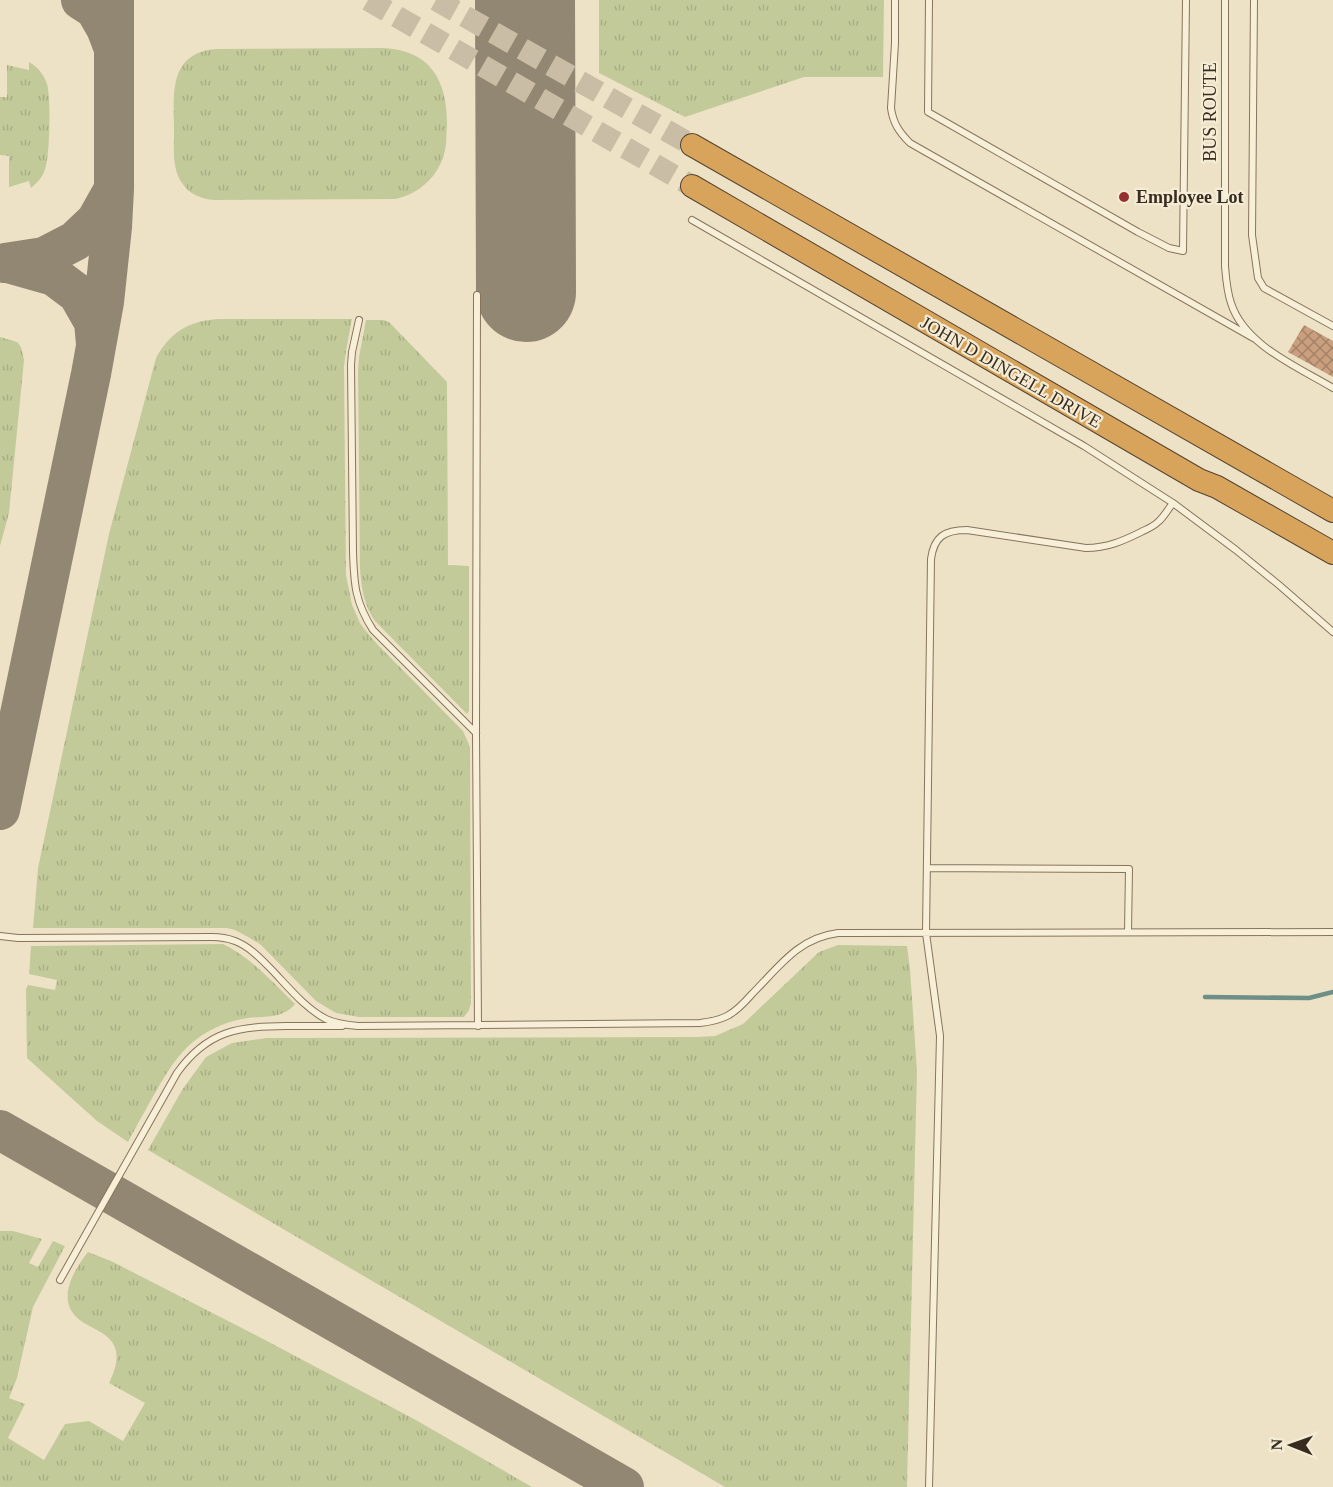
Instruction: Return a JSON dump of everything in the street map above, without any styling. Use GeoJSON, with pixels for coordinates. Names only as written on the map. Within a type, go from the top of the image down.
{"type":"FeatureCollection","features":[{"type":"Feature","properties":{"kind":"highway"},"geometry":{"type":"LineString","coordinates":[[692,145],[1333,511]]}},
{"type":"Feature","properties":{"kind":"highway","name":"JOHN D DINGELL DRIVE"},"geometry":{"type":"LineString","coordinates":[[692,186],[1199,480],[1217,487],[1333,553]]}},
{"type":"Feature","properties":{"kind":"highway"},"geometry":{"type":"LineString","coordinates":[[1199,480],[1214,494],[1333,567]]}},
{"type":"Feature","properties":{"kind":"lane"},"geometry":{"type":"LineString","coordinates":[[895,0],[891,108],[895,125],[910,143],[1255,339]]}},
{"type":"Feature","properties":{"kind":"lane"},"geometry":{"type":"LineString","coordinates":[[929,0],[928,112],[1138,232],[1169,248],[1183,251],[1186,0]]}},
{"type":"Feature","properties":{"kind":"lane","name":"BUS ROUTE"},"geometry":{"type":"LineString","coordinates":[[1225,0],[1226,274],[1231,303],[1244,327],[1268,350],[1333,388]]}},
{"type":"Feature","properties":{"kind":"lane"},"geometry":{"type":"LineString","coordinates":[[1254,0],[1252,229],[1258,278],[1264,288],[1333,326]]}},
{"type":"Feature","properties":{"kind":"lane"},"geometry":{"type":"LineString","coordinates":[[692,220],[1084,446],[1173,503],[1279,585],[1333,632]]}},
{"type":"Feature","properties":{"kind":"lane"},"geometry":{"type":"LineString","coordinates":[[477,295],[478,1026]]}},
{"type":"Feature","properties":{"kind":"lane"},"geometry":{"type":"LineString","coordinates":[[359,320],[351,365],[352,552],[357,598],[373,630],[476,733]]}},
{"type":"Feature","properties":{"kind":"lane"},"geometry":{"type":"LineString","coordinates":[[929,1487],[940,1036],[926,933],[932,549],[939,537],[956,530],[1098,548],[1120,543],[1152,527],[1159,522],[1173,503]]}},
{"type":"Feature","properties":{"kind":"lane"},"geometry":{"type":"LineString","coordinates":[[927,868],[1129,869],[1128,933]]}},
{"type":"Feature","properties":{"kind":"lane"},"geometry":{"type":"LineString","coordinates":[[60,1280],[177,1073],[199,1048],[235,1029],[256,1026],[478,1026],[714,1021],[741,1006],[797,949],[810,940],[838,933],[1333,932]]}},
{"type":"Feature","properties":{"kind":"lane"},"geometry":{"type":"LineString","coordinates":[[0,936],[18,938],[212,936],[224,938],[247,947],[300,999],[328,1020],[358,1026]]}},
{"type":"Feature","properties":{"kind":"green space"},"geometry":{"type":"Polygon","coordinates":[[[599,0],[884,0],[883,77],[804,77],[685,117],[599,73],[599,0]]]}},
{"type":"Feature","properties":{"kind":"green space"},"geometry":{"type":"Polygon","coordinates":[[[383,48],[400,50],[425,62],[440,82],[447,110],[446,144],[439,168],[428,182],[413,193],[395,199],[214,200],[196,195],[182,183],[174,159],[174,91],[181,68],[189,59],[200,52],[216,49],[383,48]]]}},
{"type":"Feature","properties":{"kind":"green space"},"geometry":{"type":"Polygon","coordinates":[[[29,62],[42,74],[47,84],[49,126],[47,162],[38,182],[31,188],[29,181],[9,187],[9,156],[0,155],[0,97],[7,97],[7,65],[29,70],[29,62]]]}},
{"type":"Feature","properties":{"kind":"green space"},"geometry":{"type":"Polygon","coordinates":[[[218,319],[352,319],[344,367],[346,575],[352,605],[365,630],[463,731],[470,747],[471,1003],[464,1017],[359,1017],[336,1013],[316,1001],[260,944],[227,928],[33,928],[38,868],[109,534],[156,358],[168,341],[181,330],[198,322],[218,319]]]}},
{"type":"Feature","properties":{"kind":"green space"},"geometry":{"type":"Polygon","coordinates":[[[366,320],[389,322],[447,382],[448,565],[469,566],[469,711],[467,714],[375,621],[364,596],[360,568],[358,372],[366,320]]]}},
{"type":"Feature","properties":{"kind":"green space"},"geometry":{"type":"Polygon","coordinates":[[[0,337],[17,342],[21,347],[24,360],[9,513],[0,546],[0,337]]]}},
{"type":"Feature","properties":{"kind":"green space"},"geometry":{"type":"Polygon","coordinates":[[[223,944],[252,963],[295,1004],[279,1014],[226,1023],[194,1041],[166,1074],[128,1142],[97,1121],[27,1058],[26,989],[28,985],[55,990],[57,980],[29,974],[31,946],[223,944]]]}},
{"type":"Feature","properties":{"kind":"green space"},"geometry":{"type":"Polygon","coordinates":[[[838,945],[907,946],[910,969],[917,1071],[907,1487],[725,1487],[148,1150],[182,1090],[206,1057],[232,1043],[267,1038],[715,1036],[743,1024],[819,952],[838,945]]]}},
{"type":"Feature","properties":{"kind":"green space"},"geometry":{"type":"Polygon","coordinates":[[[0,1231],[13,1231],[42,1239],[29,1263],[38,1267],[53,1241],[65,1246],[33,1307],[17,1378],[9,1398],[25,1404],[8,1438],[44,1460],[65,1424],[89,1421],[123,1441],[145,1403],[109,1383],[116,1362],[115,1347],[106,1335],[73,1314],[69,1305],[69,1287],[72,1278],[88,1252],[111,1261],[267,1341],[414,1419],[532,1487],[0,1487],[0,1231]]]}},
{"type":"Feature","properties":{"kind":"building"},"geometry":{"type":"Polygon","coordinates":[[[1304,325],[1333,341],[1333,377],[1288,352],[1304,325]]]}},
{"type":"Feature","properties":{"kind":"waterway"},"geometry":{"type":"LineString","coordinates":[[1205,997],[1309,998],[1333,992]]}},
{"type":"Feature","properties":{"kind":"taxiway"},"geometry":{"type":"LineString","coordinates":[[81,0],[95,9],[114,49]]}},
{"type":"Feature","properties":{"kind":"taxiway"},"geometry":{"type":"LineString","coordinates":[[0,810],[104,302],[114,189],[114,0]]}},
{"type":"Feature","properties":{"kind":"taxiway"},"geometry":{"type":"LineString","coordinates":[[5,263],[44,257],[75,241],[96,221],[114,189]]}},
{"type":"Feature","properties":{"kind":"taxiway"},"geometry":{"type":"LineString","coordinates":[[8,263],[54,276],[78,294],[94,322],[96,344]]}},
{"type":"Feature","properties":{"kind":"taxiway"},"geometry":{"type":"LineString","coordinates":[[0,1130],[624,1487]]}},
{"type":"Feature","properties":{"kind":"runway"},"geometry":{"type":"LineString","coordinates":[[525,0],[526,292]]}},
{"type":"Feature","properties":{"kind":"tunnel"},"geometry":{"type":"LineString","coordinates":[[368,0],[692,186]]}},
{"type":"Feature","properties":{"kind":"tunnel"},"geometry":{"type":"LineString","coordinates":[[436,0],[692,145]]}},
{"type":"Feature","properties":{"kind":"place","name":"Employee Lot"},"geometry":{"type":"Point","coordinates":[1124,197]}}]}
